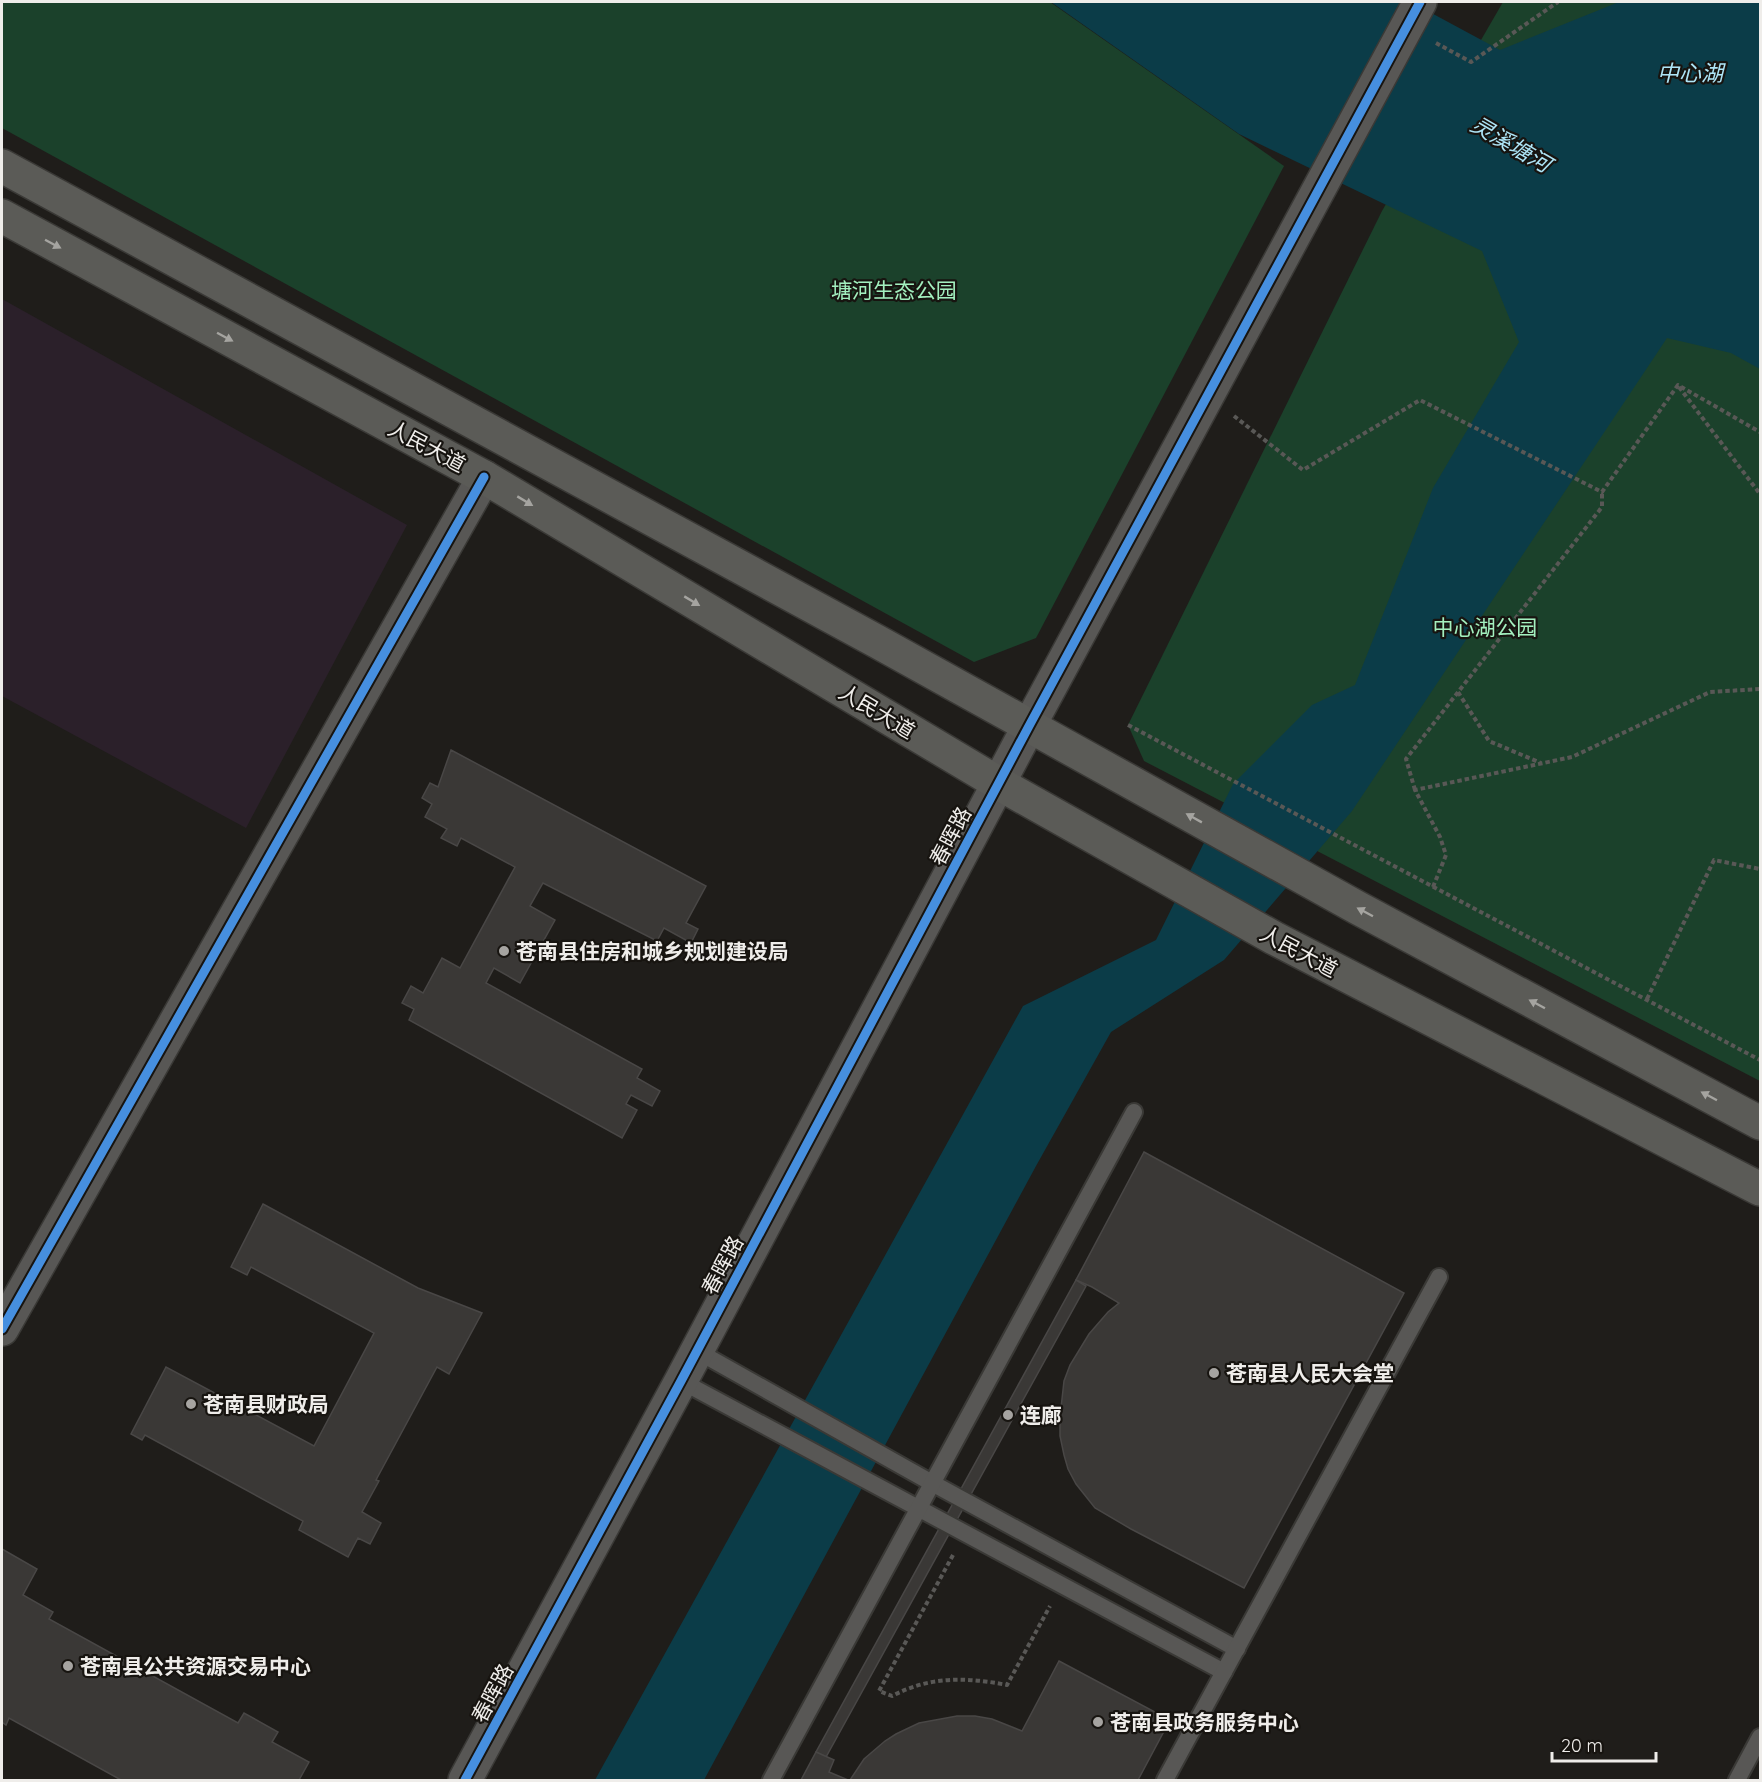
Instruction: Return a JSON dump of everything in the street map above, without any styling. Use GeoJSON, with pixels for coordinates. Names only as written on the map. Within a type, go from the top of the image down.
{"type":"FeatureCollection","features":[{"type":"Feature","properties":{"kind":"main road","name":"人民大道"},"geometry":{"type":"LineString","coordinates":[[2,166],[867,637],[1358,908],[1761,1123]]}},
{"type":"Feature","properties":{"kind":"main road","name":"人民大道"},"geometry":{"type":"LineString","coordinates":[[2,216],[484,477],[1004,774],[1274,938],[1761,1189]]}},
{"type":"Feature","properties":{"kind":"street","name":"春晖路"},"geometry":{"type":"LineString","coordinates":[[465,1780],[681,1381],[1029,726],[1411,19]]}},
{"type":"Feature","properties":{"kind":"street"},"geometry":{"type":"LineString","coordinates":[[2,1329],[484,477]]}},
{"type":"Feature","properties":{"kind":"lane"},"geometry":{"type":"LineString","coordinates":[[771,1780],[1134,1112]]}},
{"type":"Feature","properties":{"kind":"lane"},"geometry":{"type":"LineString","coordinates":[[1166,1780],[1439,1277]]}},
{"type":"Feature","properties":{"kind":"lane"},"geometry":{"type":"LineString","coordinates":[[697,1351],[932,1483],[1237,1649]]}},
{"type":"Feature","properties":{"kind":"lane"},"geometry":{"type":"LineString","coordinates":[[681,1381],[1224,1672]]}},
{"type":"Feature","properties":{"kind":"lane"},"geometry":{"type":"LineString","coordinates":[[1737,1780],[1761,1737]]}},
{"type":"Feature","properties":{"kind":"path"},"geometry":{"type":"LineString","coordinates":[[1411,19],[1471,62],[1558,2]]}},
{"type":"Feature","properties":{"kind":"path"},"geometry":{"type":"LineString","coordinates":[[1678,385],[1761,432]]}},
{"type":"Feature","properties":{"kind":"path"},"geometry":{"type":"LineString","coordinates":[[1433,886],[1446,855],[1440,837],[1415,790],[1406,759],[1602,507],[1602,492],[1678,385]]}},
{"type":"Feature","properties":{"kind":"path"},"geometry":{"type":"LineString","coordinates":[[1678,385],[1761,494]]}},
{"type":"Feature","properties":{"kind":"path"},"geometry":{"type":"LineString","coordinates":[[1207,396],[1303,470],[1420,400],[1602,492]]}},
{"type":"Feature","properties":{"kind":"path"},"geometry":{"type":"LineString","coordinates":[[1415,790],[1572,757],[1710,692],[1761,689]]}},
{"type":"Feature","properties":{"kind":"path"},"geometry":{"type":"LineString","coordinates":[[1458,692],[1489,741],[1542,763]]}},
{"type":"Feature","properties":{"kind":"path"},"geometry":{"type":"LineString","coordinates":[[1128,724],[1761,1060]]}},
{"type":"Feature","properties":{"kind":"path"},"geometry":{"type":"LineString","coordinates":[[1647,999],[1714,860],[1761,869]]}},
{"type":"Feature","properties":{"kind":"path"},"geometry":{"type":"LineString","coordinates":[[965,1532],[879,1691],[891,1696],[903,1690],[932,1682],[963,1678],[1007,1685],[1061,1584]]}},
{"type":"Feature","properties":{"kind":"shaded area"},"geometry":{"type":"Polygon","coordinates":[[[2,299],[407,525],[246,828],[2,696],[2,299]]]}},
{"type":"Feature","properties":{"kind":"green space","name":"塘河生态公园"},"geometry":{"type":"Polygon","coordinates":[[[2,2],[1050,2],[1284,166],[1036,638],[974,662],[2,128],[2,2]]]}},
{"type":"Feature","properties":{"kind":"green space","name":"中心湖公园"},"geometry":{"type":"Polygon","coordinates":[[[1503,2],[1760,2],[1760,1081],[1144,761],[1128,725],[1382,211],[1503,2]]]}},
{"type":"Feature","properties":{"kind":"water"},"geometry":{"type":"Polygon","coordinates":[[[1051,2],[1411,2],[1500,50],[1619,2],[1760,2],[1760,369],[1731,353],[1667,338],[1352,811],[1224,960],[1111,1032],[1036,1166],[704,1780],[595,1780],[1023,1006],[1156,940],[1233,784],[1312,705],[1355,685],[1433,488],[1519,342],[1482,251],[1239,134],[1051,2]]]}},
{"type":"Feature","properties":{"kind":"building","name":"苍南县住房和城乡规划建设局"},"geometry":{"type":"Polygon","coordinates":[[[451,750],[706,886],[686,923],[698,929],[691,943],[664,928],[657,941],[543,883],[530,906],[555,920],[520,983],[494,968],[486,983],[642,1069],[637,1078],[660,1091],[652,1106],[631,1095],[626,1104],[637,1110],[622,1138],[409,1020],[414,1009],[402,1003],[411,986],[423,993],[442,958],[460,968],[515,867],[461,838],[457,846],[441,838],[447,829],[425,817],[432,804],[422,798],[430,783],[438,787],[451,750]]]}},
{"type":"Feature","properties":{"kind":"building","name":"苍南县人民大会堂"},"geometry":{"type":"Polygon","coordinates":[[[1144,1152],[1404,1293],[1244,1588],[1095,1508],[1076,1484],[1064,1455],[1060,1436],[1060,1417],[1064,1381],[1070,1365],[1089,1334],[1119,1303],[1076,1280],[1144,1152]]]}},
{"type":"Feature","properties":{"kind":"building","name":"苍南县财政局"},"geometry":{"type":"Polygon","coordinates":[[[263,1204],[418,1288],[482,1313],[449,1374],[437,1367],[376,1480],[379,1481],[362,1512],[381,1523],[370,1544],[358,1538],[348,1557],[299,1530],[303,1521],[145,1435],[142,1440],[131,1434],[166,1367],[314,1446],[374,1333],[251,1267],[247,1275],[231,1267],[263,1204]]]}},
{"type":"Feature","properties":{"kind":"building","name":"连廊"},"geometry":{"type":"Polygon","coordinates":[[[1076,1280],[1086,1286],[826,1757],[816,1752],[1076,1280]]]}},
{"type":"Feature","properties":{"kind":"building","name":"苍南县公共资源交易中心"},"geometry":{"type":"Polygon","coordinates":[[[2,1549],[37,1569],[23,1595],[53,1612],[49,1619],[238,1723],[244,1713],[278,1732],[272,1742],[309,1762],[299,1780],[121,1780],[9,1718],[6,1725],[2,1722],[2,1549]]]}},
{"type":"Feature","properties":{"kind":"building","name":"苍南县政务服务中心"},"geometry":{"type":"Polygon","coordinates":[[[1059,1661],[1170,1720],[1138,1780],[850,1780],[864,1759],[885,1741],[919,1723],[957,1716],[975,1716],[992,1719],[1022,1731],[1059,1661]]]}},
{"type":"Feature","properties":{"kind":"building"},"geometry":{"type":"Polygon","coordinates":[[[816,1752],[834,1760],[829,1772],[848,1780],[801,1780],[816,1752]]]}},
{"type":"Feature","properties":{"kind":"cycle path"},"geometry":{"type":"LineString","coordinates":[[465,1780],[681,1381],[1029,726],[1420,2]]}},
{"type":"Feature","properties":{"kind":"cycle path"},"geometry":{"type":"LineString","coordinates":[[2,1329],[484,477]]}},
{"type":"Feature","properties":{"kind":"place","name":"苍南县住房和城乡规划建设局"},"geometry":{"type":"Point","coordinates":[504,951]}},
{"type":"Feature","properties":{"kind":"place","name":"苍南县人民大会堂"},"geometry":{"type":"Point","coordinates":[1214,1373]}},
{"type":"Feature","properties":{"kind":"place","name":"苍南县财政局"},"geometry":{"type":"Point","coordinates":[191,1404]}},
{"type":"Feature","properties":{"kind":"place","name":"连廊"},"geometry":{"type":"Point","coordinates":[1008,1415]}},
{"type":"Feature","properties":{"kind":"place","name":"苍南县公共资源交易中心"},"geometry":{"type":"Point","coordinates":[68,1666]}},
{"type":"Feature","properties":{"kind":"place","name":"苍南县政务服务中心"},"geometry":{"type":"Point","coordinates":[1098,1722]}},
{"type":"Feature","properties":{"kind":"water label","name":"中心湖"},"geometry":{"type":"Point","coordinates":[1690,73]}},
{"type":"Feature","properties":{"kind":"water label","name":"灵溪塘河"},"geometry":{"type":"Point","coordinates":[1511,144]}}]}
